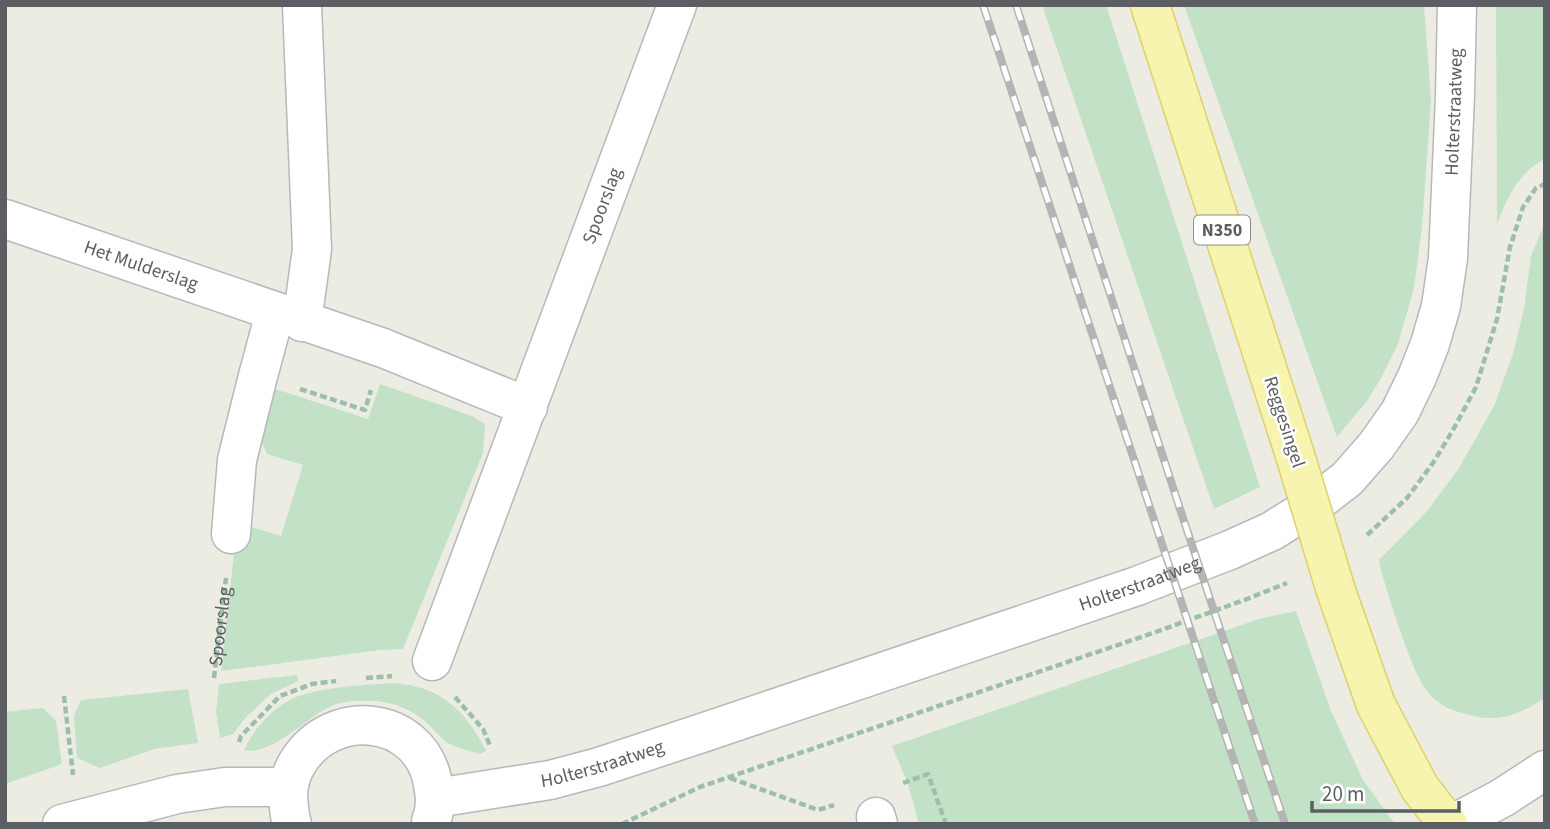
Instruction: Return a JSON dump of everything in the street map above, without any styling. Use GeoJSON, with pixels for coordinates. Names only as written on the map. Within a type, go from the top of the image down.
{"type":"FeatureCollection","features":[{"type":"Feature","properties":{"kind":"main road","name":"Reggesingel"},"geometry":{"type":"LineString","coordinates":[[1150,5],[1336,591],[1376,705],[1420,788],[1451,824]]}},
{"type":"Feature","properties":{"kind":"street"},"geometry":{"type":"LineString","coordinates":[[231,534],[237,460],[258,376],[289,317],[313,248],[302,5]]}},
{"type":"Feature","properties":{"kind":"street","name":"Spoorslag"},"geometry":{"type":"LineString","coordinates":[[432,661],[677,5]]}},
{"type":"Feature","properties":{"kind":"street","name":"Holterstraatweg"},"geometry":{"type":"LineString","coordinates":[[433,811],[599,767],[1137,586],[1272,531],[1312,506],[1347,479],[1376,446],[1400,412],[1430,344],[1441,306],[1448,258],[1457,5]]}},
{"type":"Feature","properties":{"kind":"street","name":"Het Mulderslag"},"geometry":{"type":"LineString","coordinates":[[5,219],[289,317]]}},
{"type":"Feature","properties":{"kind":"street"},"geometry":{"type":"LineString","coordinates":[[289,317],[383,348],[528,407]]}},
{"type":"Feature","properties":{"kind":"street"},"geometry":{"type":"LineString","coordinates":[[70,822],[177,794],[225,787],[290,805],[293,770],[306,749],[325,734],[349,726],[373,725],[397,733],[416,748],[429,769],[433,811]]}},
{"type":"Feature","properties":{"kind":"street"},"geometry":{"type":"LineString","coordinates":[[1451,824],[1502,798],[1545,771]]}},
{"type":"Feature","properties":{"kind":"path"},"geometry":{"type":"LineString","coordinates":[[1503,282],[1510,247],[1523,207],[1536,188],[1545,184]]}},
{"type":"Feature","properties":{"kind":"path"},"geometry":{"type":"LineString","coordinates":[[258,376],[365,410],[383,348]]}},
{"type":"Feature","properties":{"kind":"path","name":"Spoorslag"},"geometry":{"type":"LineString","coordinates":[[214,678],[231,534]]}},
{"type":"Feature","properties":{"kind":"path"},"geometry":{"type":"LineString","coordinates":[[64,696],[70,822]]}},
{"type":"Feature","properties":{"kind":"path"},"geometry":{"type":"LineString","coordinates":[[622,824],[700,787],[764,766]]}},
{"type":"Feature","properties":{"kind":"path"},"geometry":{"type":"LineString","coordinates":[[729,778],[818,810],[862,797],[877,821]]}},
{"type":"Feature","properties":{"kind":"green space"},"geometry":{"type":"Polygon","coordinates":[[[1042,5],[1106,5],[1260,487],[1214,509],[1042,5]]]}},
{"type":"Feature","properties":{"kind":"green space"},"geometry":{"type":"Polygon","coordinates":[[[1184,5],[1424,5],[1431,100],[1422,227],[1414,288],[1398,344],[1381,378],[1367,401],[1337,437],[1184,5]]]}},
{"type":"Feature","properties":{"kind":"green space"},"geometry":{"type":"Polygon","coordinates":[[[1496,5],[1545,5],[1545,159],[1521,178],[1497,224],[1496,5]]]}},
{"type":"Feature","properties":{"kind":"green space"},"geometry":{"type":"Polygon","coordinates":[[[1545,223],[1545,698],[1509,716],[1481,717],[1445,706],[1432,697],[1424,686],[1403,639],[1379,563],[1428,510],[1459,468],[1494,406],[1513,354],[1524,308],[1531,256],[1545,223]]]}},
{"type":"Feature","properties":{"kind":"green space"},"geometry":{"type":"Polygon","coordinates":[[[380,384],[472,416],[485,424],[483,453],[403,649],[221,671],[235,545],[245,525],[281,536],[303,465],[267,454],[256,429],[269,387],[368,419],[380,384]]]}},
{"type":"Feature","properties":{"kind":"green space"},"geometry":{"type":"Polygon","coordinates":[[[1296,611],[1331,711],[1363,780],[1395,824],[919,824],[908,784],[892,746],[1259,619],[1296,611]]]}},
{"type":"Feature","properties":{"kind":"green space"},"geometry":{"type":"Polygon","coordinates":[[[297,675],[298,681],[271,694],[246,717],[233,734],[220,738],[216,712],[219,684],[297,675]]]}},
{"type":"Feature","properties":{"kind":"green space"},"geometry":{"type":"Polygon","coordinates":[[[391,683],[423,689],[449,702],[469,723],[486,751],[480,754],[449,744],[420,717],[400,707],[378,701],[334,705],[265,748],[244,750],[264,720],[292,699],[327,689],[391,683]]]}},
{"type":"Feature","properties":{"kind":"green space"},"geometry":{"type":"Polygon","coordinates":[[[188,689],[198,743],[154,749],[100,768],[77,758],[74,716],[81,700],[188,689]]]}},
{"type":"Feature","properties":{"kind":"green space"},"geometry":{"type":"Polygon","coordinates":[[[43,708],[56,721],[62,764],[5,784],[5,712],[43,708]]]}},
{"type":"Feature","properties":{"kind":"railway"},"geometry":{"type":"LineString","coordinates":[[983,5],[1255,824]]}},
{"type":"Feature","properties":{"kind":"railway"},"geometry":{"type":"LineString","coordinates":[[1016,5],[1285,824]]}}]}
